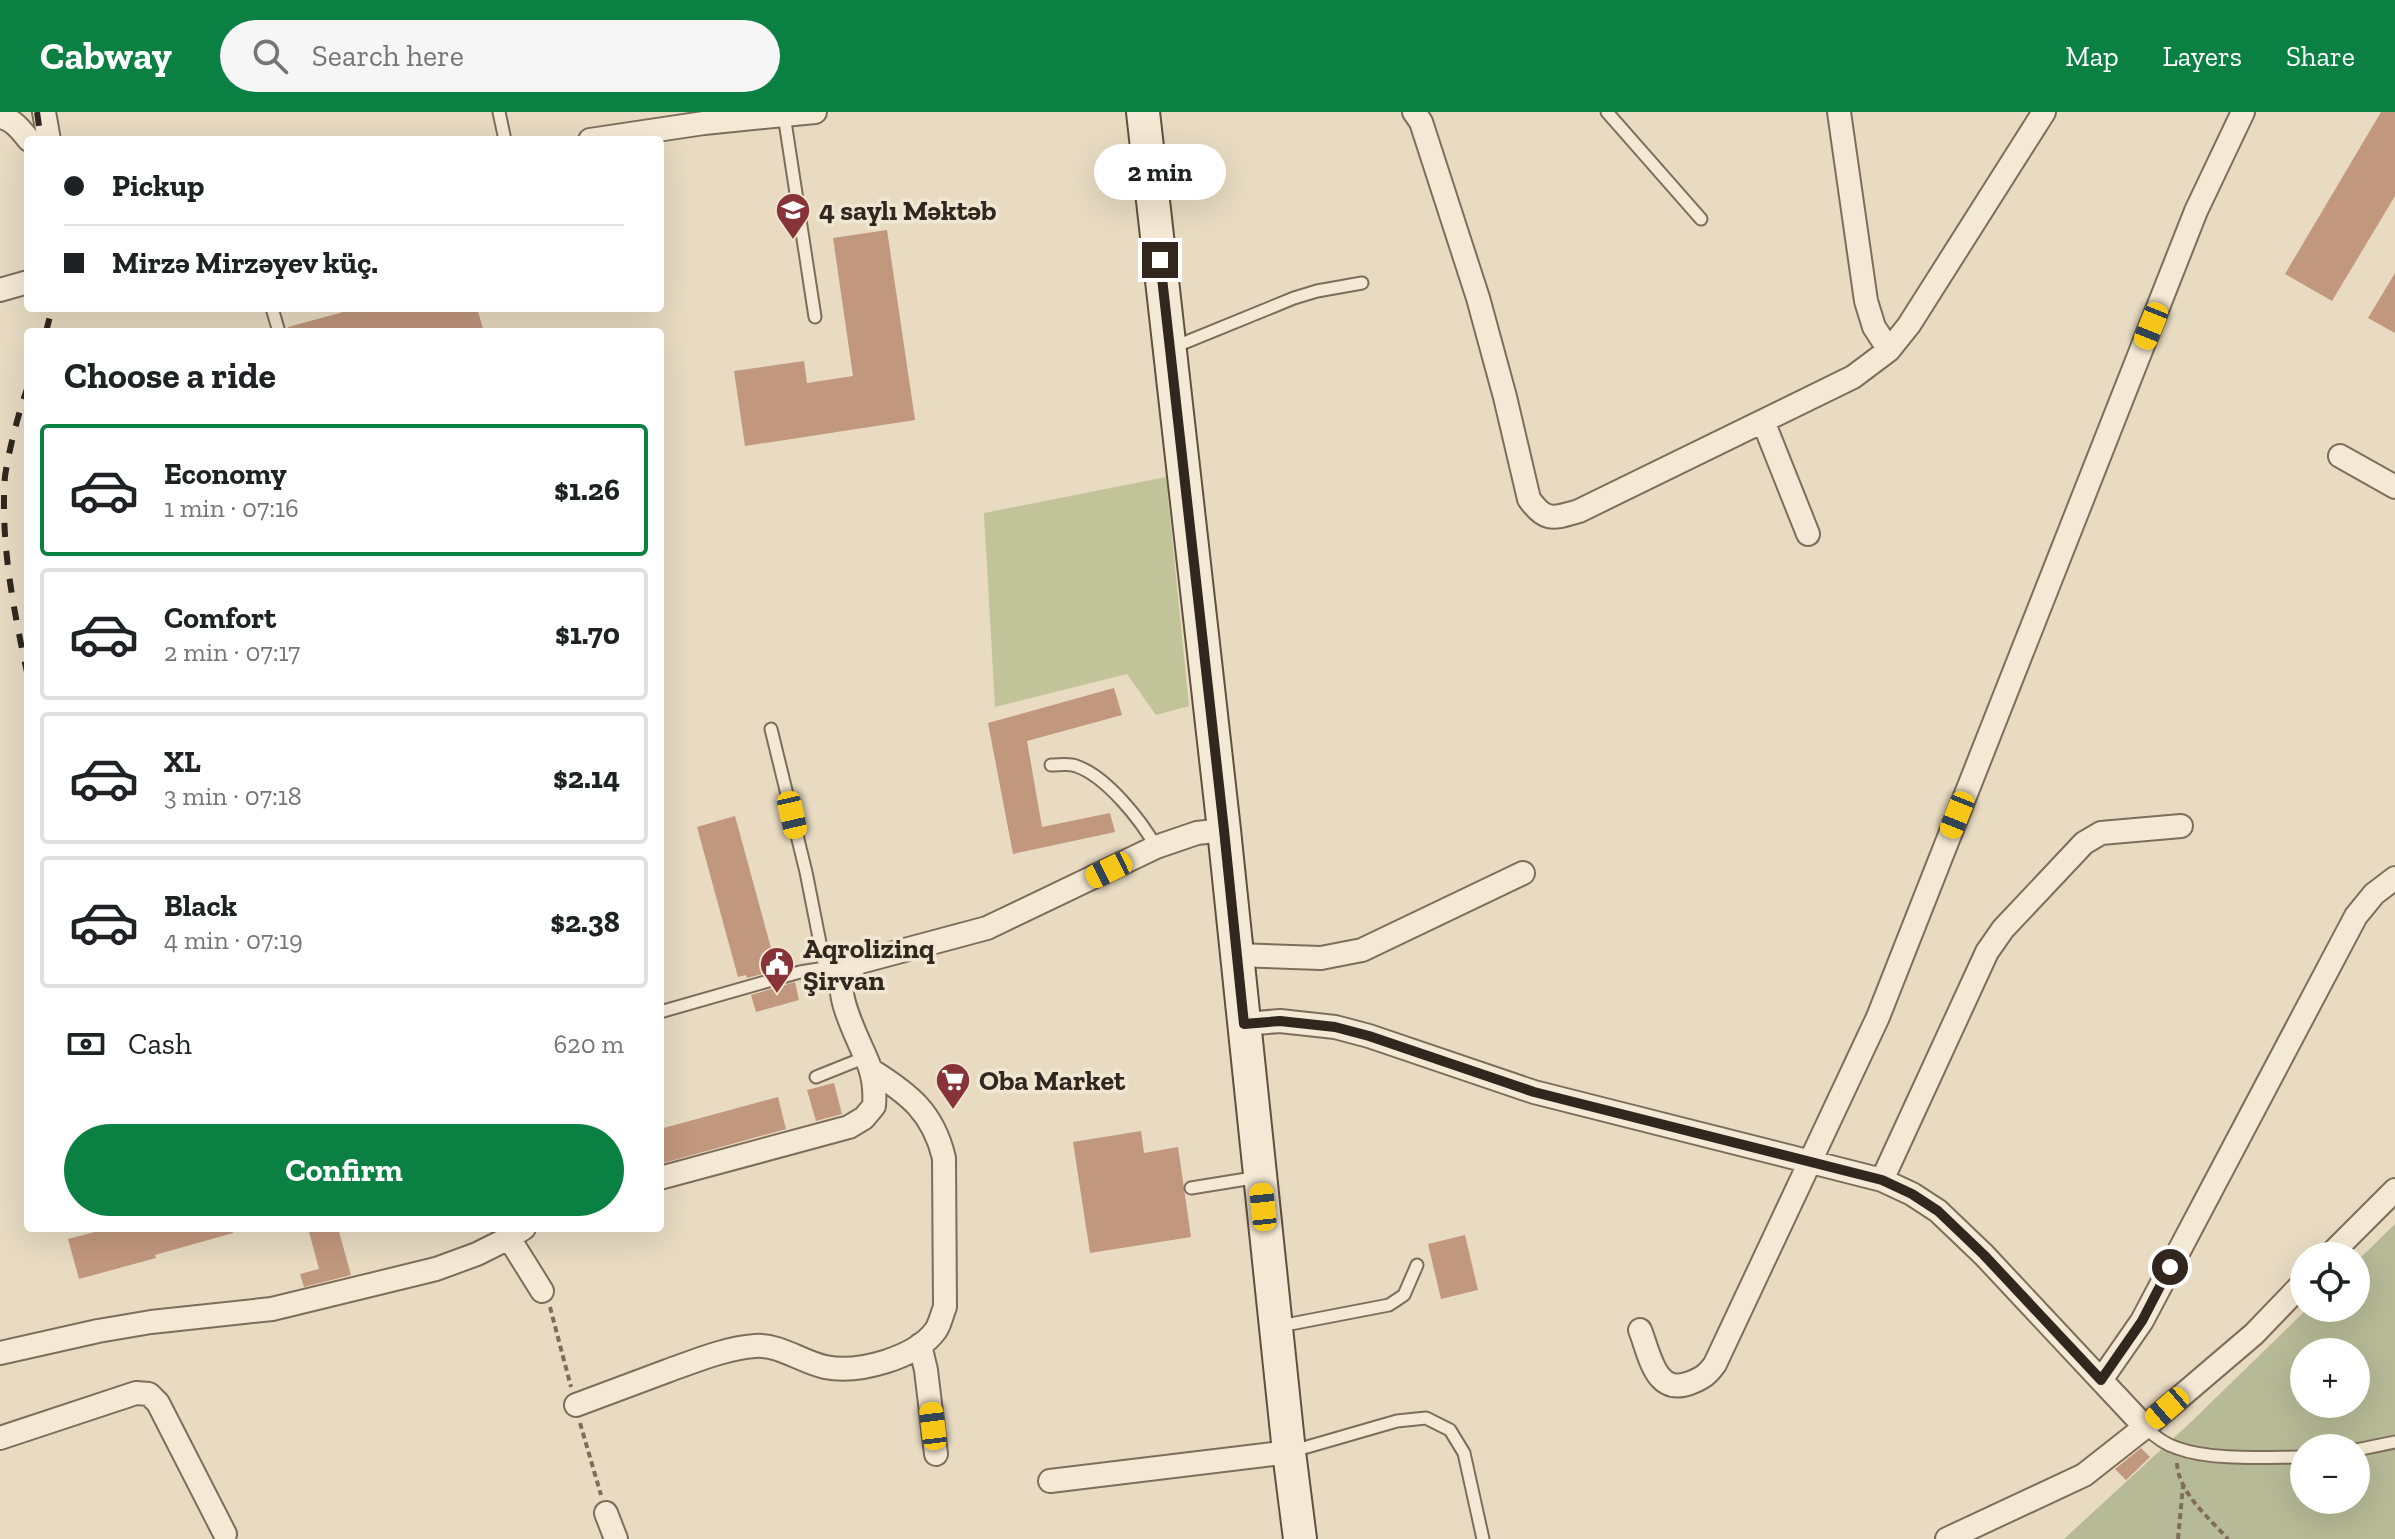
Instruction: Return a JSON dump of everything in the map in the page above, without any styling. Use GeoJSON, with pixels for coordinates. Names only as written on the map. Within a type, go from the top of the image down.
{"type":"FeatureCollection","features":[{"type":"Feature","properties":{"kind":"main road"},"geometry":{"type":"LineString","coordinates":[[1143,112],[1300,1539]]}},
{"type":"Feature","properties":{"kind":"street"},"geometry":{"type":"LineString","coordinates":[[44,112],[48,136]]}},
{"type":"Feature","properties":{"kind":"street"},"geometry":{"type":"LineString","coordinates":[[617,136],[704,123],[815,112]]}},
{"type":"Feature","properties":{"kind":"street"},"geometry":{"type":"LineString","coordinates":[[1414,112],[1421,122],[1478,298],[1529,499],[1539,513],[1553,518],[1579,511],[1853,377],[1889,350],[1909,325],[2044,112]]}},
{"type":"Feature","properties":{"kind":"street"},"geometry":{"type":"LineString","coordinates":[[1839,112],[1866,301],[1874,327],[1889,350]]}},
{"type":"Feature","properties":{"kind":"street"},"geometry":{"type":"LineString","coordinates":[[1640,1330],[1660,1379],[1670,1386],[1683,1386],[1706,1377],[1715,1364],[1878,1017],[2196,211],[2243,112]]}},
{"type":"Feature","properties":{"kind":"street"},"geometry":{"type":"LineString","coordinates":[[0,117],[17,125],[26,136]]}},
{"type":"Feature","properties":{"kind":"street"},"geometry":{"type":"LineString","coordinates":[[0,290],[24,283]]}},
{"type":"Feature","properties":{"kind":"street"},"geometry":{"type":"LineString","coordinates":[[1763,421],[1808,534]]}},
{"type":"Feature","properties":{"kind":"street"},"geometry":{"type":"LineString","coordinates":[[2340,456],[2395,487]]}},
{"type":"Feature","properties":{"kind":"street"},"geometry":{"type":"LineString","coordinates":[[1882,1180],[1987,952],[2003,929],[2084,843],[2101,833],[2181,826]]}},
{"type":"Feature","properties":{"kind":"street"},"geometry":{"type":"LineString","coordinates":[[664,1177],[849,1127],[864,1118],[874,1106],[875,1089],[868,1064],[842,999],[842,982],[835,970],[987,928],[1156,847],[1197,833],[1224,830]]}},
{"type":"Feature","properties":{"kind":"street"},"geometry":{"type":"LineString","coordinates":[[1236,955],[1321,958],[1362,950],[1523,873]]}},
{"type":"Feature","properties":{"kind":"street"},"geometry":{"type":"LineString","coordinates":[[2101,1380],[2142,1321],[2356,916],[2374,894],[2395,878]]}},
{"type":"Feature","properties":{"kind":"street"},"geometry":{"type":"LineString","coordinates":[[1244,1024],[1280,1021],[1335,1027],[1534,1092],[1882,1180],[1938,1211],[1984,1255],[2145,1427]]}},
{"type":"Feature","properties":{"kind":"street"},"geometry":{"type":"LineString","coordinates":[[576,1405],[720,1353],[757,1346],[777,1349],[826,1367],[852,1368],[894,1360],[920,1345],[937,1329],[945,1307],[944,1158],[939,1136],[925,1112],[904,1091],[868,1064]]}},
{"type":"Feature","properties":{"kind":"street"},"geometry":{"type":"LineString","coordinates":[[2344,1242],[2393,1196]]}},
{"type":"Feature","properties":{"kind":"street"},"geometry":{"type":"LineString","coordinates":[[0,1353],[138,1324],[272,1309],[436,1269],[477,1254],[517,1233],[542,1291]]}},
{"type":"Feature","properties":{"kind":"street"},"geometry":{"type":"LineString","coordinates":[[1947,1539],[2084,1475],[2254,1334],[2290,1297]]}},
{"type":"Feature","properties":{"kind":"street"},"geometry":{"type":"LineString","coordinates":[[920,1345],[936,1454]]}},
{"type":"Feature","properties":{"kind":"street"},"geometry":{"type":"LineString","coordinates":[[0,1438],[136,1393],[149,1394],[158,1403],[225,1534]]}},
{"type":"Feature","properties":{"kind":"street"},"geometry":{"type":"LineString","coordinates":[[1050,1481],[1289,1452]]}},
{"type":"Feature","properties":{"kind":"street"},"geometry":{"type":"LineString","coordinates":[[606,1513],[616,1539]]}},
{"type":"Feature","properties":{"kind":"lane"},"geometry":{"type":"LineString","coordinates":[[499,112],[504,136]]}},
{"type":"Feature","properties":{"kind":"lane"},"geometry":{"type":"LineString","coordinates":[[1607,112],[1701,219]]}},
{"type":"Feature","properties":{"kind":"lane"},"geometry":{"type":"LineString","coordinates":[[784,115],[815,317]]}},
{"type":"Feature","properties":{"kind":"lane"},"geometry":{"type":"LineString","coordinates":[[1170,348],[1294,298],[1362,283]]}},
{"type":"Feature","properties":{"kind":"lane"},"geometry":{"type":"LineString","coordinates":[[664,1011],[800,972],[835,970],[806,872],[771,729]]}},
{"type":"Feature","properties":{"kind":"lane"},"geometry":{"type":"LineString","coordinates":[[1051,765],[1075,765],[1097,778],[1132,811],[1156,847]]}},
{"type":"Feature","properties":{"kind":"lane"},"geometry":{"type":"LineString","coordinates":[[816,1077],[868,1064]]}},
{"type":"Feature","properties":{"kind":"lane"},"geometry":{"type":"LineString","coordinates":[[1191,1188],[1260,1177]]}},
{"type":"Feature","properties":{"kind":"lane"},"geometry":{"type":"LineString","coordinates":[[1275,1327],[1389,1305],[1404,1295],[1417,1265]]}},
{"type":"Feature","properties":{"kind":"lane"},"geometry":{"type":"LineString","coordinates":[[1289,1452],[1397,1421],[1426,1418],[1450,1430],[1464,1453],[1483,1539]]}},
{"type":"Feature","properties":{"kind":"lane"},"geometry":{"type":"LineString","coordinates":[[2145,1427],[2158,1439],[2177,1449],[2233,1457],[2290,1457]]}},
{"type":"Feature","properties":{"kind":"lane"},"geometry":{"type":"LineString","coordinates":[[2370,1447],[2395,1442]]}},
{"type":"Feature","properties":{"kind":"path"},"geometry":{"type":"LineString","coordinates":[[2177,1449],[2178,1472],[2183,1486],[2228,1539]]}},
{"type":"Feature","properties":{"kind":"path"},"geometry":{"type":"LineString","coordinates":[[2178,1539],[2183,1486]]}},
{"type":"Feature","properties":{"kind":"green space"},"geometry":{"type":"Polygon","coordinates":[[[1166,477],[1189,706],[1156,715],[1127,674],[995,707],[984,513],[1166,477]]]}},
{"type":"Feature","properties":{"kind":"green space"},"geometry":{"type":"Polygon","coordinates":[[[2395,1224],[2395,1539],[2064,1539],[2294,1322],[2370,1322],[2370,1248],[2395,1224]]]}},
{"type":"Feature","properties":{"kind":"building"},"geometry":{"type":"Polygon","coordinates":[[[2381,112],[2395,112],[2395,196],[2332,301],[2285,274],[2381,112]]]}},
{"type":"Feature","properties":{"kind":"building"},"geometry":{"type":"Polygon","coordinates":[[[887,230],[915,420],[745,446],[734,371],[804,361],[807,383],[853,376],[833,238],[887,230]]]}},
{"type":"Feature","properties":{"kind":"building"},"geometry":{"type":"Polygon","coordinates":[[[2395,273],[2395,333],[2368,318],[2395,273]]]}},
{"type":"Feature","properties":{"kind":"building"},"geometry":{"type":"Polygon","coordinates":[[[343,312],[478,312],[483,328],[288,328],[343,312]]]}},
{"type":"Feature","properties":{"kind":"building"},"geometry":{"type":"Polygon","coordinates":[[[1114,688],[1122,715],[1027,741],[1042,827],[1110,813],[1115,832],[1013,854],[988,723],[1114,688]]]}},
{"type":"Feature","properties":{"kind":"building"},"geometry":{"type":"Polygon","coordinates":[[[735,816],[777,970],[747,978],[746,975],[738,977],[697,827],[735,816]]]}},
{"type":"Feature","properties":{"kind":"building"},"geometry":{"type":"Polygon","coordinates":[[[795,982],[799,1000],[756,1012],[751,995],[795,982]]]}},
{"type":"Feature","properties":{"kind":"building"},"geometry":{"type":"Polygon","coordinates":[[[834,1083],[842,1114],[816,1121],[807,1090],[834,1083]]]}},
{"type":"Feature","properties":{"kind":"building"},"geometry":{"type":"Polygon","coordinates":[[[778,1097],[786,1129],[664,1163],[664,1128],[778,1097]]]}},
{"type":"Feature","properties":{"kind":"building"},"geometry":{"type":"Polygon","coordinates":[[[1141,1131],[1144,1153],[1178,1147],[1191,1237],[1090,1253],[1073,1142],[1141,1131]]]}},
{"type":"Feature","properties":{"kind":"building"},"geometry":{"type":"Polygon","coordinates":[[[95,1232],[233,1232],[79,1279],[68,1239],[95,1232]]]}},
{"type":"Feature","properties":{"kind":"building"},"geometry":{"type":"Polygon","coordinates":[[[309,1232],[339,1232],[351,1275],[304,1287],[300,1274],[319,1269],[309,1232]]]}},
{"type":"Feature","properties":{"kind":"building"},"geometry":{"type":"Polygon","coordinates":[[[1465,1235],[1478,1290],[1441,1299],[1428,1244],[1465,1235]]]}},
{"type":"Feature","properties":{"kind":"building"},"geometry":{"type":"Polygon","coordinates":[[[2141,1448],[2150,1457],[2126,1480],[2115,1469],[2141,1448]]]}},
{"type":"Feature","properties":{"kind":"railway"},"geometry":{"type":"LineString","coordinates":[[37,112],[40,136]]}},
{"type":"Feature","properties":{"kind":"railway"},"geometry":{"type":"LineString","coordinates":[[47,328],[51,312]]}},
{"type":"Feature","properties":{"kind":"railway"},"geometry":{"type":"LineString","coordinates":[[24,399],[9,453],[4,501],[9,577],[24,657]]}},
{"type":"Feature","properties":{"kind":"place","name":"4 saylı Məktəb"},"geometry":{"type":"Point","coordinates":[793,241]}},
{"type":"Feature","properties":{"kind":"place","name":"Aqrolizinq Şirvan"},"geometry":{"type":"Point","coordinates":[777,995]}},
{"type":"Feature","properties":{"kind":"place","name":"Oba Market"},"geometry":{"type":"Point","coordinates":[953,1111]}},
{"type":"Feature","properties":{"kind":"route"},"geometry":{"type":"LineString","coordinates":[[1160,260],[1244,1024],[1280,1021],[1335,1027],[1534,1092],[1882,1180],[1938,1211],[1984,1255],[2101,1380],[2142,1321],[2170,1267]]}}]}
